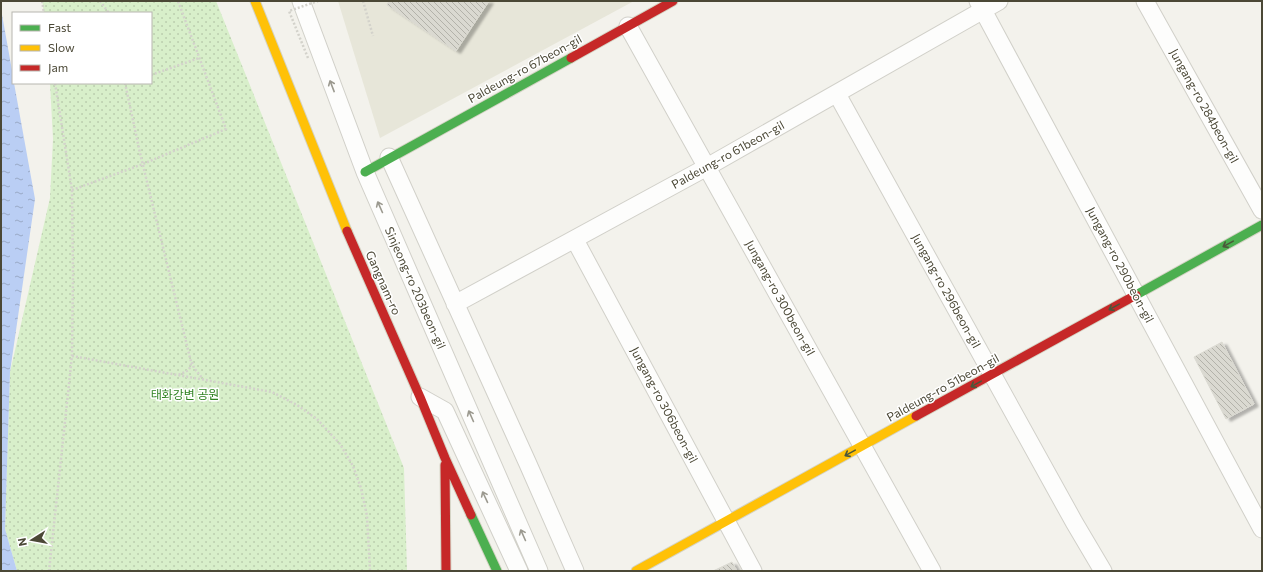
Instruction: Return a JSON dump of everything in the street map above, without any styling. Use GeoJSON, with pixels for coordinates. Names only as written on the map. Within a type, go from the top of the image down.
{"type":"FeatureCollection","features":[{"type":"Feature","properties":{"kind":"main road","name":"Gangnam-ro"},"geometry":{"type":"LineString","coordinates":[[255,1],[346,229],[420,397],[445,458],[497,571]]}},
{"type":"Feature","properties":{"kind":"main road","name":"Paldeung-ro 67beon-gil"},"geometry":{"type":"LineString","coordinates":[[364,172],[674,1]]}},
{"type":"Feature","properties":{"kind":"main road","name":"Paldeung-ro 51beon-gil"},"geometry":{"type":"LineString","coordinates":[[636,571],[1262,226]]}},
{"type":"Feature","properties":{"kind":"main road"},"geometry":{"type":"LineString","coordinates":[[445,458],[446,571]]}},
{"type":"Feature","properties":{"kind":"street","name":"Sinjeong-ro 203beon-gil"},"geometry":{"type":"LineString","coordinates":[[301,1],[364,172],[539,571]]}},
{"type":"Feature","properties":{"kind":"street","name":"Paldeung-ro 61beon-gil"},"geometry":{"type":"LineString","coordinates":[[455,304],[707,167],[837,94],[980,5],[998,1]]}},
{"type":"Feature","properties":{"kind":"street","name":"Jungang-ro 284beon-gil"},"geometry":{"type":"LineString","coordinates":[[1145,1],[1262,210]]}},
{"type":"Feature","properties":{"kind":"street","name":"Jungang-ro 290beon-gil"},"geometry":{"type":"LineString","coordinates":[[980,5],[1262,529]]}},
{"type":"Feature","properties":{"kind":"street","name":"Jungang-ro 300beon-gil"},"geometry":{"type":"LineString","coordinates":[[628,26],[932,571]]}},
{"type":"Feature","properties":{"kind":"street","name":"Jungang-ro 296beon-gil"},"geometry":{"type":"LineString","coordinates":[[837,94],[1070,516],[1103,571]]}},
{"type":"Feature","properties":{"kind":"street"},"geometry":{"type":"LineString","coordinates":[[389,157],[575,571]]}},
{"type":"Feature","properties":{"kind":"street","name":"Jungang-ro 306beon-gil"},"geometry":{"type":"LineString","coordinates":[[574,240],[753,571]]}},
{"type":"Feature","properties":{"kind":"street"},"geometry":{"type":"LineString","coordinates":[[420,397],[445,410],[519,571]]}},
{"type":"Feature","properties":{"kind":"path"},"geometry":{"type":"LineString","coordinates":[[42,1],[44,12]]}},
{"type":"Feature","properties":{"kind":"path"},"geometry":{"type":"LineString","coordinates":[[100,1],[108,12]]}},
{"type":"Feature","properties":{"kind":"path"},"geometry":{"type":"LineString","coordinates":[[72,190],[143,164],[226,129],[178,1]]}},
{"type":"Feature","properties":{"kind":"path"},"geometry":{"type":"LineString","coordinates":[[308,58],[289,11],[318,1]]}},
{"type":"Feature","properties":{"kind":"path"},"geometry":{"type":"LineString","coordinates":[[363,1],[373,36]]}},
{"type":"Feature","properties":{"kind":"path"},"geometry":{"type":"LineString","coordinates":[[152,75],[199,58]]}},
{"type":"Feature","properties":{"kind":"path"},"geometry":{"type":"LineString","coordinates":[[49,571],[72,356],[72,190],[55,84]]}},
{"type":"Feature","properties":{"kind":"path"},"geometry":{"type":"LineString","coordinates":[[126,84],[143,164],[191,362],[203,380]]}},
{"type":"Feature","properties":{"kind":"path"},"geometry":{"type":"LineString","coordinates":[[72,356],[272,392],[297,405],[317,419],[340,444],[353,466],[361,488],[367,516],[370,571]]}},
{"type":"Feature","properties":{"kind":"path"},"geometry":{"type":"LineString","coordinates":[[176,375],[187,372],[190,369],[191,362]]}},
{"type":"Feature","properties":{"kind":"shaded area"},"geometry":{"type":"Polygon","coordinates":[[[338,1],[634,1],[380,138],[338,1]]]}},
{"type":"Feature","properties":{"kind":"green space","name":"태화강변 공원"},"geometry":{"type":"Polygon","coordinates":[[[42,1],[216,1],[404,468],[407,571],[17,571],[5,529],[10,372],[50,198],[53,139],[50,84],[152,84],[152,12],[44,12],[42,1]]]}},
{"type":"Feature","properties":{"kind":"water"},"geometry":{"type":"Polygon","coordinates":[[[1,9],[12,70],[12,84],[14,84],[35,199],[10,372],[5,529],[17,571],[1,571],[1,9]]]}},
{"type":"Feature","properties":{"kind":"building"},"geometry":{"type":"Polygon","coordinates":[[[389,1],[489,1],[456,51],[387,5],[389,1]]]}},
{"type":"Feature","properties":{"kind":"building"},"geometry":{"type":"Polygon","coordinates":[[[1222,342],[1254,404],[1226,419],[1194,357],[1222,342]]]}},
{"type":"Feature","properties":{"kind":"building"},"geometry":{"type":"Polygon","coordinates":[[[732,562],[737,571],[713,571],[732,562]]]}},
{"type":"Feature","properties":{"kind":"traffic: fast"},"geometry":{"type":"LineString","coordinates":[[365,172],[571,58]]}},
{"type":"Feature","properties":{"kind":"traffic: fast"},"geometry":{"type":"LineString","coordinates":[[1136,295],[1262,225]]}},
{"type":"Feature","properties":{"kind":"traffic: fast"},"geometry":{"type":"LineString","coordinates":[[471,515],[497,571]]}},
{"type":"Feature","properties":{"kind":"traffic: slow"},"geometry":{"type":"LineString","coordinates":[[255,1],[347,231]]}},
{"type":"Feature","properties":{"kind":"traffic: slow"},"geometry":{"type":"LineString","coordinates":[[636,571],[916,416]]}},
{"type":"Feature","properties":{"kind":"traffic: jam"},"geometry":{"type":"LineString","coordinates":[[571,58],[673,1]]}},
{"type":"Feature","properties":{"kind":"traffic: jam"},"geometry":{"type":"LineString","coordinates":[[347,231],[471,515]]}},
{"type":"Feature","properties":{"kind":"traffic: jam"},"geometry":{"type":"LineString","coordinates":[[916,416],[1136,295]]}},
{"type":"Feature","properties":{"kind":"traffic: jam"},"geometry":{"type":"LineString","coordinates":[[445,465],[446,571]]}}]}
